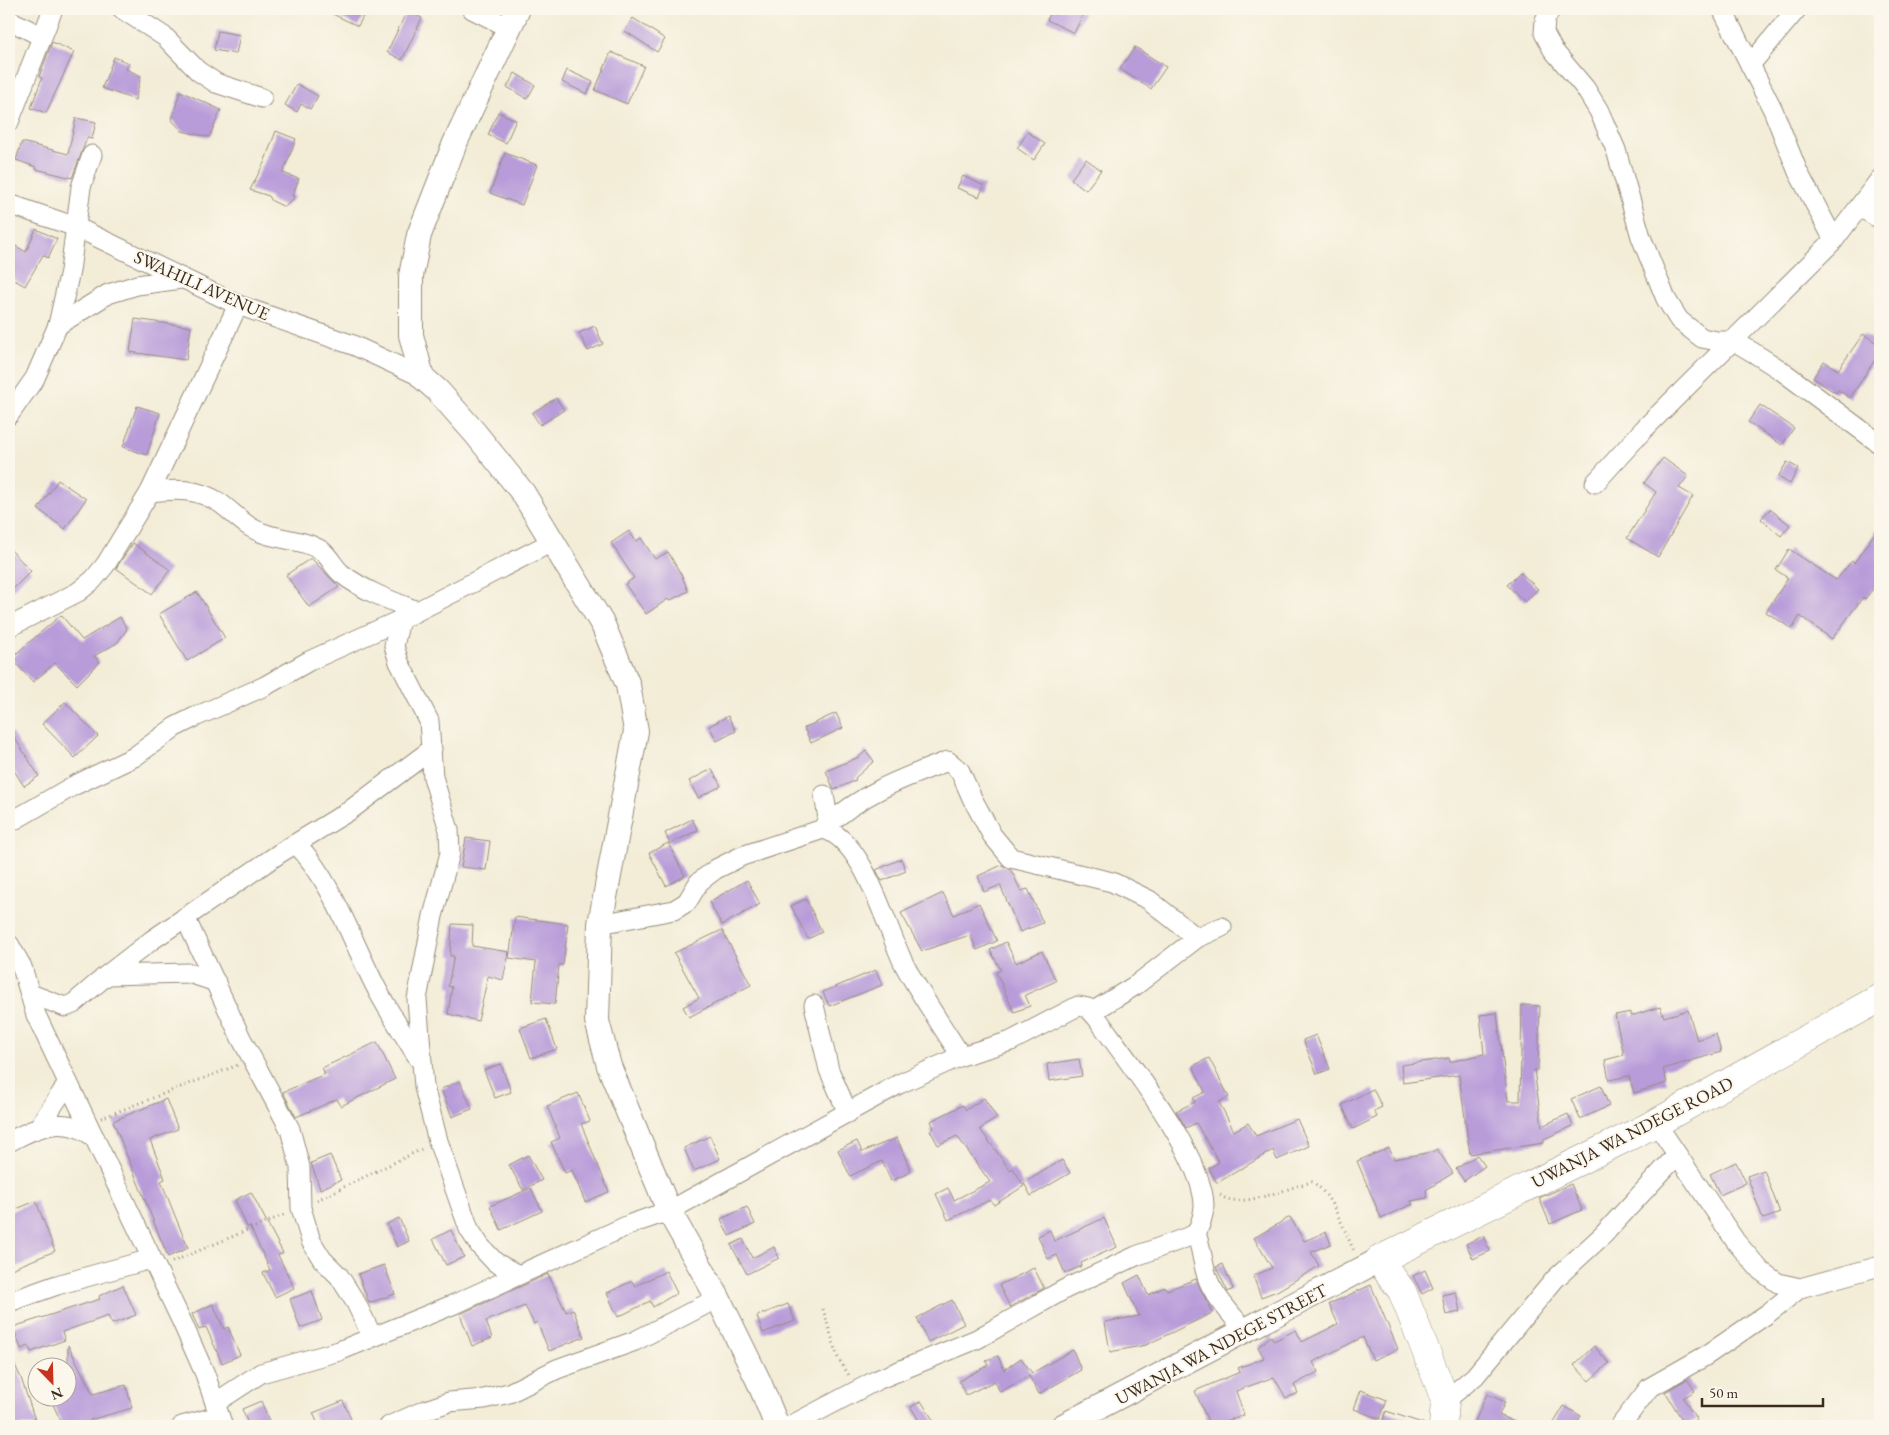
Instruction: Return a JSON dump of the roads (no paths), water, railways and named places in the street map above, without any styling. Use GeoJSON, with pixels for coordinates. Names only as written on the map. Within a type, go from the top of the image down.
{"type":"FeatureCollection","features":[{"type":"Feature","properties":{"kind":"main road","name":"UWANJA WA NDEGE ROAD"},"geometry":{"type":"LineString","coordinates":[[1371,1265],[1656,1123],[1880,998]]}},
{"type":"Feature","properties":{"kind":"main road"},"geometry":{"type":"LineString","coordinates":[[1371,1265],[1402,1291],[1444,1414]]}},
{"type":"Feature","properties":{"kind":"street"},"geometry":{"type":"LineString","coordinates":[[9,122],[52,9]]}},
{"type":"Feature","properties":{"kind":"street"},"geometry":{"type":"LineString","coordinates":[[122,9],[165,37],[198,71],[216,83],[262,98]]}},
{"type":"Feature","properties":{"kind":"street"},"geometry":{"type":"LineString","coordinates":[[472,9],[513,18],[454,143],[419,235],[411,276],[411,334],[422,377],[438,391],[523,493],[554,541],[603,625],[628,685],[636,731],[600,924],[597,1021],[609,1066],[669,1211],[718,1298],[777,1426]]}},
{"type":"Feature","properties":{"kind":"street"},"geometry":{"type":"LineString","coordinates":[[1551,9],[1545,20],[1544,33],[1553,50],[1585,88],[1599,111],[1616,150],[1641,237],[1666,299],[1679,320],[1702,338],[1717,341],[1734,341],[1782,372],[1880,444]]}},
{"type":"Feature","properties":{"kind":"street"},"geometry":{"type":"LineString","coordinates":[[1722,9],[1773,110],[1798,172],[1834,240]]}},
{"type":"Feature","properties":{"kind":"street"},"geometry":{"type":"LineString","coordinates":[[1750,64],[1797,9]]}},
{"type":"Feature","properties":{"kind":"street"},"geometry":{"type":"LineString","coordinates":[[9,20],[41,36]]}},
{"type":"Feature","properties":{"kind":"street"},"geometry":{"type":"LineString","coordinates":[[9,415],[35,378],[58,325],[70,271],[81,187],[92,155]]}},
{"type":"Feature","properties":{"kind":"street"},"geometry":{"type":"LineString","coordinates":[[1595,484],[1644,429],[1834,240],[1880,178]]}},
{"type":"Feature","properties":{"kind":"street","name":"SWAHILI AVENUE"},"geometry":{"type":"LineString","coordinates":[[9,204],[76,227],[238,305],[353,345],[422,377]]}},
{"type":"Feature","properties":{"kind":"street"},"geometry":{"type":"LineString","coordinates":[[1860,207],[1880,219]]}},
{"type":"Feature","properties":{"kind":"street"},"geometry":{"type":"LineString","coordinates":[[58,325],[108,294],[137,285],[181,279]]}},
{"type":"Feature","properties":{"kind":"street"},"geometry":{"type":"LineString","coordinates":[[9,627],[53,606],[93,580],[106,564],[150,492],[238,305]]}},
{"type":"Feature","properties":{"kind":"street"},"geometry":{"type":"LineString","coordinates":[[150,492],[179,488],[199,492],[220,503],[249,527],[265,535],[310,545],[323,552],[340,573],[352,581],[387,600],[417,612]]}},
{"type":"Feature","properties":{"kind":"street"},"geometry":{"type":"LineString","coordinates":[[9,824],[73,786],[134,757],[175,727],[265,686],[309,661],[417,612],[554,541]]}},
{"type":"Feature","properties":{"kind":"street"},"geometry":{"type":"LineString","coordinates":[[400,620],[394,646],[398,662],[428,721],[433,777],[450,830],[450,853],[433,916],[417,999],[424,1087],[438,1141],[469,1228],[480,1246],[495,1262],[518,1274]]}},
{"type":"Feature","properties":{"kind":"street"},"geometry":{"type":"LineString","coordinates":[[31,994],[55,1001],[65,1007],[80,1000],[107,975],[185,917],[280,853],[349,811],[432,749]]}},
{"type":"Feature","properties":{"kind":"street"},"geometry":{"type":"LineString","coordinates":[[600,924],[674,910],[687,902],[699,882],[716,869],[742,856],[823,829],[843,811],[888,783],[948,761],[960,771],[992,835],[1011,858],[1112,882],[1149,900],[1197,938]]}},
{"type":"Feature","properties":{"kind":"street"},"geometry":{"type":"LineString","coordinates":[[823,829],[828,818],[824,795]]}},
{"type":"Feature","properties":{"kind":"street"},"geometry":{"type":"LineString","coordinates":[[823,829],[839,836],[856,857],[883,909],[904,964],[961,1056]]}},
{"type":"Feature","properties":{"kind":"street"},"geometry":{"type":"LineString","coordinates":[[296,845],[311,859],[349,930],[378,992],[421,1062]]}},
{"type":"Feature","properties":{"kind":"street"},"geometry":{"type":"LineString","coordinates":[[185,917],[252,1059],[290,1129],[300,1167],[301,1208],[311,1241],[322,1259],[339,1276],[352,1296],[372,1336]]}},
{"type":"Feature","properties":{"kind":"street"},"geometry":{"type":"LineString","coordinates":[[1092,1012],[1136,984],[1197,938],[1222,927]]}},
{"type":"Feature","properties":{"kind":"street"},"geometry":{"type":"LineString","coordinates":[[9,944],[22,967],[36,1015],[182,1322],[219,1415]]}},
{"type":"Feature","properties":{"kind":"street"},"geometry":{"type":"LineString","coordinates":[[107,975],[189,973],[216,982]]}},
{"type":"Feature","properties":{"kind":"street"},"geometry":{"type":"LineString","coordinates":[[814,1005],[829,1070],[848,1113]]}},
{"type":"Feature","properties":{"kind":"street"},"geometry":{"type":"LineString","coordinates":[[182,1426],[219,1415],[261,1373],[340,1351],[372,1336],[457,1303],[631,1224],[669,1211],[899,1084],[961,1056],[1011,1041],[1078,1006],[1088,1008],[1092,1012],[1184,1147],[1196,1174],[1204,1204],[1202,1221],[1196,1234],[1210,1285],[1246,1332]]}},
{"type":"Feature","properties":{"kind":"street"},"geometry":{"type":"LineString","coordinates":[[38,1128],[68,1083]]}},
{"type":"Feature","properties":{"kind":"street"},"geometry":{"type":"LineString","coordinates":[[1656,1123],[1736,1242],[1761,1271],[1778,1283],[1800,1288]]}},
{"type":"Feature","properties":{"kind":"street"},"geometry":{"type":"LineString","coordinates":[[9,1142],[48,1125],[84,1128],[92,1132]]}},
{"type":"Feature","properties":{"kind":"street"},"geometry":{"type":"LineString","coordinates":[[1444,1414],[1555,1279],[1625,1212],[1677,1155]]}},
{"type":"Feature","properties":{"kind":"street"},"geometry":{"type":"LineString","coordinates":[[790,1426],[830,1407],[861,1388],[978,1338],[1065,1289],[1136,1256],[1196,1234]]}},
{"type":"Feature","properties":{"kind":"street"},"geometry":{"type":"LineString","coordinates":[[9,1302],[57,1284],[153,1264]]}},
{"type":"Feature","properties":{"kind":"street","name":"UWANJA WA NDEGE STREET"},"geometry":{"type":"LineString","coordinates":[[1070,1425],[1371,1265]]}},
{"type":"Feature","properties":{"kind":"street"},"geometry":{"type":"LineString","coordinates":[[1620,1426],[1649,1388],[1707,1355],[1767,1314],[1800,1288],[1880,1266]]}},
{"type":"Feature","properties":{"kind":"street"},"geometry":{"type":"LineString","coordinates":[[389,1426],[449,1402],[484,1399],[509,1393],[557,1369],[635,1341],[718,1298]]}}]}
